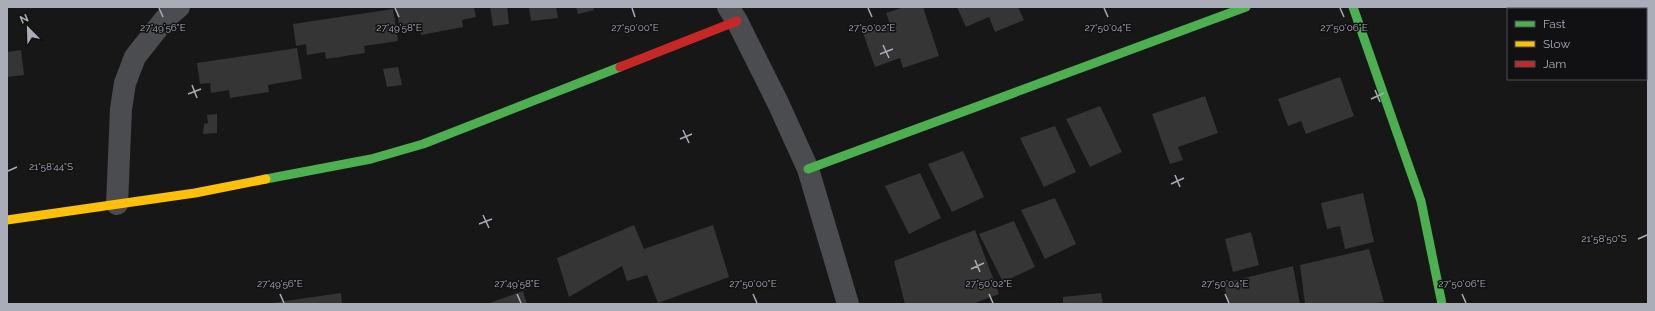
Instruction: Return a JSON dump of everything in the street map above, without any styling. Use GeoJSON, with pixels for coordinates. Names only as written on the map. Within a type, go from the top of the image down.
{"type":"FeatureCollection","features":[{"type":"Feature","properties":{"kind":"street"},"geometry":{"type":"LineString","coordinates":[[117,204],[121,109],[125,83],[135,57],[165,19],[179,7]]}},
{"type":"Feature","properties":{"kind":"street"},"geometry":{"type":"LineString","coordinates":[[808,169],[1246,7]]}},
{"type":"Feature","properties":{"kind":"street"},"geometry":{"type":"LineString","coordinates":[[1353,7],[1421,201],[1442,304]]}},
{"type":"Feature","properties":{"kind":"street"},"geometry":{"type":"LineString","coordinates":[[7,220],[195,193],[371,159],[416,146],[473,125],[732,14],[778,103],[808,169],[848,304]]}},
{"type":"Feature","properties":{"kind":"building"},"geometry":{"type":"Polygon","coordinates":[[[396,7],[474,7],[476,17],[462,20],[463,27],[421,35],[419,26],[400,30],[396,7]]]}},
{"type":"Feature","properties":{"kind":"building"},"geometry":{"type":"Polygon","coordinates":[[[490,7],[507,7],[509,24],[493,26],[490,7]]]}},
{"type":"Feature","properties":{"kind":"building"},"geometry":{"type":"Polygon","coordinates":[[[529,7],[556,7],[558,18],[531,21],[529,7]]]}},
{"type":"Feature","properties":{"kind":"building"},"geometry":{"type":"Polygon","coordinates":[[[576,7],[593,7],[594,10],[578,14],[576,7]]]}},
{"type":"Feature","properties":{"kind":"building"},"geometry":{"type":"Polygon","coordinates":[[[904,7],[923,7],[939,56],[903,68],[900,58],[875,67],[863,33],[890,24],[886,13],[904,7]]]}},
{"type":"Feature","properties":{"kind":"building"},"geometry":{"type":"Polygon","coordinates":[[[957,7],[1018,7],[1024,20],[995,32],[989,17],[966,27],[957,7]]]}},
{"type":"Feature","properties":{"kind":"building"},"geometry":{"type":"Polygon","coordinates":[[[1551,7],[1599,8],[1552,8],[1551,7]]]}},
{"type":"Feature","properties":{"kind":"building"},"geometry":{"type":"Polygon","coordinates":[[[393,9],[398,41],[364,46],[365,53],[326,59],[325,52],[307,55],[306,44],[296,46],[293,24],[393,9]]]}},
{"type":"Feature","properties":{"kind":"building"},"geometry":{"type":"Polygon","coordinates":[[[297,48],[302,79],[268,85],[269,92],[230,98],[229,90],[211,93],[210,83],[200,84],[197,63],[297,48]]]}},
{"type":"Feature","properties":{"kind":"building"},"geometry":{"type":"Polygon","coordinates":[[[21,50],[24,75],[7,77],[7,52],[21,50]]]}},
{"type":"Feature","properties":{"kind":"building"},"geometry":{"type":"Polygon","coordinates":[[[398,67],[402,85],[387,87],[383,69],[398,67]]]}},
{"type":"Feature","properties":{"kind":"building"},"geometry":{"type":"Polygon","coordinates":[[[1340,77],[1354,116],[1306,134],[1301,121],[1288,126],[1278,99],[1340,77]]]}},
{"type":"Feature","properties":{"kind":"building"},"geometry":{"type":"Polygon","coordinates":[[[1205,96],[1218,133],[1178,147],[1183,160],[1170,164],[1152,114],[1205,96]]]}},
{"type":"Feature","properties":{"kind":"building"},"geometry":{"type":"Polygon","coordinates":[[[1100,106],[1122,152],[1090,167],[1066,119],[1100,106]]]}},
{"type":"Feature","properties":{"kind":"building"},"geometry":{"type":"Polygon","coordinates":[[[217,114],[217,133],[203,134],[204,124],[208,123],[207,115],[217,114]]]}},
{"type":"Feature","properties":{"kind":"building"},"geometry":{"type":"Polygon","coordinates":[[[1055,126],[1076,172],[1044,187],[1020,138],[1055,126]]]}},
{"type":"Feature","properties":{"kind":"building"},"geometry":{"type":"Polygon","coordinates":[[[963,151],[984,197],[952,212],[928,164],[963,151]]]}},
{"type":"Feature","properties":{"kind":"building"},"geometry":{"type":"Polygon","coordinates":[[[920,173],[941,218],[909,234],[885,186],[920,173]]]}},
{"type":"Feature","properties":{"kind":"building"},"geometry":{"type":"Polygon","coordinates":[[[1363,193],[1374,242],[1345,249],[1340,226],[1327,229],[1321,203],[1363,193]]]}},
{"type":"Feature","properties":{"kind":"building"},"geometry":{"type":"Polygon","coordinates":[[[1055,198],[1076,244],[1045,259],[1021,210],[1055,198]]]}},
{"type":"Feature","properties":{"kind":"building"},"geometry":{"type":"Polygon","coordinates":[[[1014,221],[1035,267],[1003,282],[979,234],[1014,221]]]}},
{"type":"Feature","properties":{"kind":"building"},"geometry":{"type":"Polygon","coordinates":[[[634,225],[644,249],[713,225],[729,277],[658,303],[647,275],[627,281],[622,266],[569,297],[557,258],[634,225]]]}},
{"type":"Feature","properties":{"kind":"building"},"geometry":{"type":"Polygon","coordinates":[[[975,230],[999,294],[972,304],[905,304],[894,261],[975,230]]]}},
{"type":"Feature","properties":{"kind":"building"},"geometry":{"type":"Polygon","coordinates":[[[1251,232],[1259,265],[1233,272],[1225,239],[1251,232]]]}},
{"type":"Feature","properties":{"kind":"building"},"geometry":{"type":"Polygon","coordinates":[[[1369,249],[1384,302],[1367,304],[1305,304],[1300,265],[1369,249]]]}},
{"type":"Feature","properties":{"kind":"building"},"geometry":{"type":"Polygon","coordinates":[[[1293,266],[1300,304],[1228,304],[1224,283],[1293,266]]]}},
{"type":"Feature","properties":{"kind":"building"},"geometry":{"type":"Polygon","coordinates":[[[523,291],[527,304],[487,304],[523,291]]]}},
{"type":"Feature","properties":{"kind":"building"},"geometry":{"type":"Polygon","coordinates":[[[341,293],[342,304],[272,304],[272,303],[341,293]]]}},
{"type":"Feature","properties":{"kind":"building"},"geometry":{"type":"Polygon","coordinates":[[[1101,293],[1103,304],[1063,304],[1063,297],[1101,293]]]}},
{"type":"Feature","properties":{"kind":"traffic: fast"},"geometry":{"type":"LineString","coordinates":[[808,169],[1246,7]]}},
{"type":"Feature","properties":{"kind":"traffic: fast"},"geometry":{"type":"LineString","coordinates":[[1353,7],[1421,201],[1442,304]]}},
{"type":"Feature","properties":{"kind":"traffic: fast"},"geometry":{"type":"LineString","coordinates":[[266,179],[371,159],[423,144],[620,67]]}},
{"type":"Feature","properties":{"kind":"traffic: slow"},"geometry":{"type":"LineString","coordinates":[[7,220],[195,193],[266,179]]}},
{"type":"Feature","properties":{"kind":"traffic: jam"},"geometry":{"type":"LineString","coordinates":[[620,67],[737,21]]}}]}
